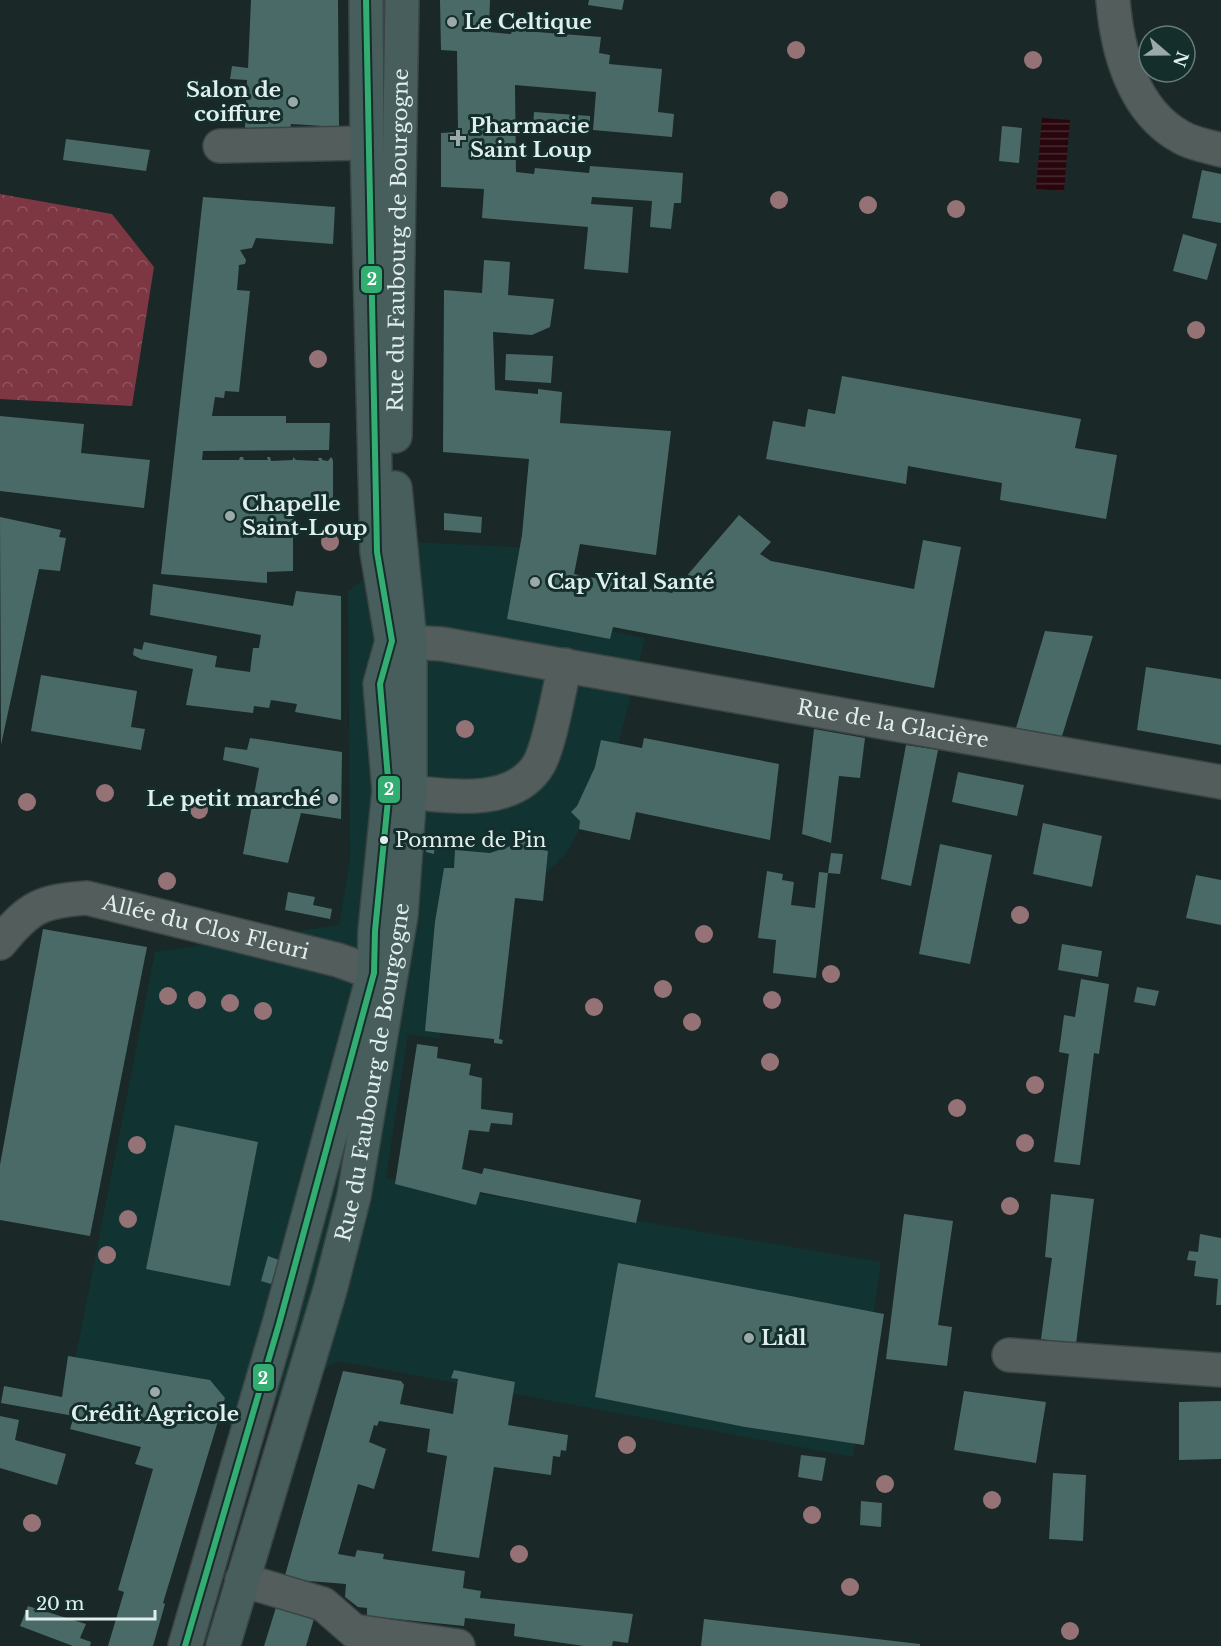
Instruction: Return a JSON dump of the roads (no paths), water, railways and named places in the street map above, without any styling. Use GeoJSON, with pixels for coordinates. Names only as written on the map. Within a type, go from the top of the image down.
{"type":"FeatureCollection","features":[{"type":"Feature","properties":{"kind":"main road","name":"Rue du Faubourg de Bourgogne"},"geometry":{"type":"LineString","coordinates":[[366,0],[367,143],[377,552],[401,641]]}},
{"type":"Feature","properties":{"kind":"main road","name":"Rue du Faubourg de Bourgogne"},"geometry":{"type":"LineString","coordinates":[[223,1646],[336,1269],[354,1196],[401,915],[400,791],[380,684],[401,641],[388,363],[387,0]]}},
{"type":"Feature","properties":{"kind":"main road","name":"Rue du Faubourg de Bourgogne"},"geometry":{"type":"LineString","coordinates":[[395,480],[402,0]]}},
{"type":"Feature","properties":{"kind":"main road","name":"Rue du Faubourg de Bourgogne"},"geometry":{"type":"LineString","coordinates":[[185,1646],[279,1324],[374,973],[375,931],[400,791]]}},
{"type":"Feature","properties":{"kind":"street"},"geometry":{"type":"LineString","coordinates":[[1113,0],[1115,33],[1129,75],[1150,113],[1181,137],[1221,150]]}},
{"type":"Feature","properties":{"kind":"street"},"geometry":{"type":"LineString","coordinates":[[220,146],[367,143]]}},
{"type":"Feature","properties":{"kind":"street","name":"Rue de la Glacière"},"geometry":{"type":"LineString","coordinates":[[401,641],[442,644],[565,665],[1221,783]]}},
{"type":"Feature","properties":{"kind":"street"},"geometry":{"type":"LineString","coordinates":[[400,791],[496,795],[514,789],[528,778],[540,763],[565,665]]}},
{"type":"Feature","properties":{"kind":"street","name":"Allée du Clos Fleuri"},"geometry":{"type":"LineString","coordinates":[[0,943],[24,914],[56,900],[87,898],[338,960],[374,973]]}},
{"type":"Feature","properties":{"kind":"street"},"geometry":{"type":"LineString","coordinates":[[374,973],[379,985],[384,1024]]}},
{"type":"Feature","properties":{"kind":"street"},"geometry":{"type":"LineString","coordinates":[[1009,1355],[1221,1370]]}},
{"type":"Feature","properties":{"kind":"street"},"geometry":{"type":"LineString","coordinates":[[242,1580],[323,1604],[354,1631],[458,1646]]}},
{"type":"Feature","properties":{"kind":"place","name":"Le Celtique"},"geometry":{"type":"Point","coordinates":[452,22]}},
{"type":"Feature","properties":{"kind":"place","name":"Salon de coiffure"},"geometry":{"type":"Point","coordinates":[293,102]}},
{"type":"Feature","properties":{"kind":"place","name":"Pharmacie Saint Loup"},"geometry":{"type":"Point","coordinates":[458,138]}},
{"type":"Feature","properties":{"kind":"place","name":"Chapelle Saint-Loup"},"geometry":{"type":"Point","coordinates":[230,516]}},
{"type":"Feature","properties":{"kind":"place","name":"Cap Vital Santé"},"geometry":{"type":"Point","coordinates":[535,582]}},
{"type":"Feature","properties":{"kind":"place","name":"Le petit marché"},"geometry":{"type":"Point","coordinates":[333,799]}},
{"type":"Feature","properties":{"kind":"place","name":"Pomme de Pin"},"geometry":{"type":"Point","coordinates":[384,840]}},
{"type":"Feature","properties":{"kind":"place","name":"Lidl"},"geometry":{"type":"Point","coordinates":[749,1338]}},
{"type":"Feature","properties":{"kind":"place","name":"Crédit Agricole"},"geometry":{"type":"Point","coordinates":[155,1392]}}]}
